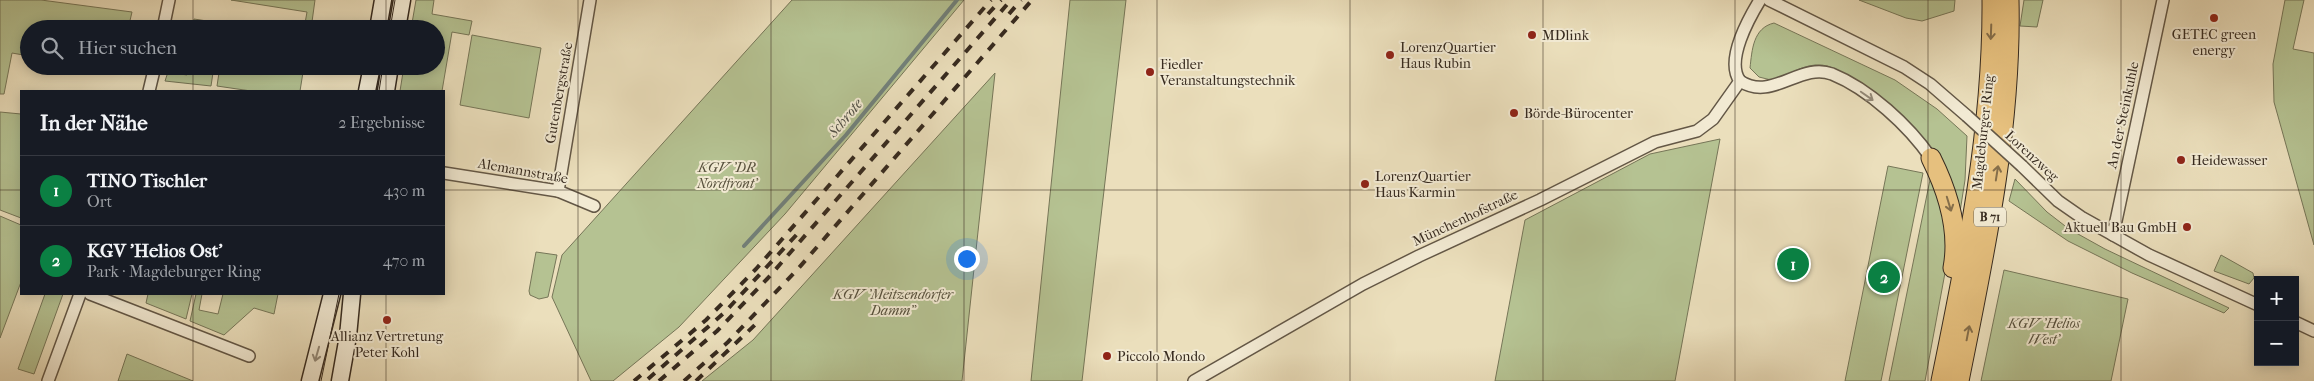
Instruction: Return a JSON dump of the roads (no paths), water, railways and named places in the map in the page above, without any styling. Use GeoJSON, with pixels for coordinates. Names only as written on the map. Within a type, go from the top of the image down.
{"type":"FeatureCollection","features":[{"type":"Feature","properties":{"kind":"highway","name":"Magdeburger Ring"},"geometry":{"type":"LineString","coordinates":[[1941,381],[1968,248],[1984,151],[1992,0]]}},
{"type":"Feature","properties":{"kind":"highway","name":"Magdeburger Ring"},"geometry":{"type":"LineString","coordinates":[[1959,381],[1999,162],[2006,89],[2010,5]]}},
{"type":"Feature","properties":{"kind":"highway"},"geometry":{"type":"LineString","coordinates":[[1931,158],[1949,203],[1955,234],[1954,263],[1939,345],[1945,362]]}},
{"type":"Feature","properties":{"kind":"main road"},"geometry":{"type":"LineString","coordinates":[[380,20],[383,0]]}},
{"type":"Feature","properties":{"kind":"main road"},"geometry":{"type":"LineString","coordinates":[[399,20],[402,0]]}},
{"type":"Feature","properties":{"kind":"main road"},"geometry":{"type":"LineString","coordinates":[[367,90],[370,75]]}},
{"type":"Feature","properties":{"kind":"main road"},"geometry":{"type":"LineString","coordinates":[[386,90],[389,75]]}},
{"type":"Feature","properties":{"kind":"main road"},"geometry":{"type":"LineString","coordinates":[[310,381],[332,295]]}},
{"type":"Feature","properties":{"kind":"main road"},"geometry":{"type":"LineString","coordinates":[[340,381],[348,336],[352,295]]}},
{"type":"Feature","properties":{"kind":"street"},"geometry":{"type":"LineString","coordinates":[[165,20],[169,0]]}},
{"type":"Feature","properties":{"kind":"street","name":"Gutenbergstraße"},"geometry":{"type":"LineString","coordinates":[[558,191],[590,0]]}},
{"type":"Feature","properties":{"kind":"street"},"geometry":{"type":"LineString","coordinates":[[1760,0],[1740,39],[1735,68],[1740,81],[1748,85],[1767,87],[1806,73],[1826,72],[1853,86],[1895,116],[1915,136],[1931,158]]}},
{"type":"Feature","properties":{"kind":"street","name":"Lorenzweg"},"geometry":{"type":"LineString","coordinates":[[1769,0],[1904,67],[1930,84],[2022,166],[2058,201],[2149,255],[2254,303]]}},
{"type":"Feature","properties":{"kind":"street","name":"An der Steinkuhle"},"geometry":{"type":"LineString","coordinates":[[2113,235],[2163,0]]}},
{"type":"Feature","properties":{"kind":"street"},"geometry":{"type":"LineString","coordinates":[[149,90],[153,75]]}},
{"type":"Feature","properties":{"kind":"street","name":"Münchenhofstraße"},"geometry":{"type":"LineString","coordinates":[[1194,381],[1363,284],[1418,256],[1540,200],[1655,142],[1697,130],[1713,120],[1740,81]]}},
{"type":"Feature","properties":{"kind":"street","name":"Alemannstraße"},"geometry":{"type":"LineString","coordinates":[[445,173],[558,191],[594,206]]}},
{"type":"Feature","properties":{"kind":"street"},"geometry":{"type":"LineString","coordinates":[[48,381],[80,295]]}},
{"type":"Feature","properties":{"kind":"street"},"geometry":{"type":"LineString","coordinates":[[93,295],[249,356]]}},
{"type":"Feature","properties":{"kind":"street"},"geometry":{"type":"LineString","coordinates":[[2299,324],[2314,331]]}},
{"type":"Feature","properties":{"kind":"waterway","name":"Schrote"},"geometry":{"type":"LineString","coordinates":[[744,246],[846,135],[957,0]]}},
{"type":"Feature","properties":{"kind":"tram line"},"geometry":{"type":"LineString","coordinates":[[392,20],[395,0]]}},
{"type":"Feature","properties":{"kind":"tram line"},"geometry":{"type":"LineString","coordinates":[[379,90],[382,75]]}},
{"type":"Feature","properties":{"kind":"tram line"},"geometry":{"type":"LineString","coordinates":[[321,381],[339,295]]}},
{"type":"Feature","properties":{"kind":"railway"},"geometry":{"type":"LineString","coordinates":[[634,381],[706,320],[756,269],[991,0]]}},
{"type":"Feature","properties":{"kind":"railway"},"geometry":{"type":"LineString","coordinates":[[988,14],[1001,0]]}},
{"type":"Feature","properties":{"kind":"railway"},"geometry":{"type":"LineString","coordinates":[[659,381],[717,331],[768,278],[1011,0]]}},
{"type":"Feature","properties":{"kind":"railway"},"geometry":{"type":"LineString","coordinates":[[1009,14],[1021,0]]}},
{"type":"Feature","properties":{"kind":"railway"},"geometry":{"type":"LineString","coordinates":[[684,381],[728,342],[797,270],[1032,0]]}},
{"type":"Feature","properties":{"kind":"railway"},"geometry":{"type":"LineString","coordinates":[[648,379],[724,313],[800,231]]}},
{"type":"Feature","properties":{"kind":"railway"},"geometry":{"type":"LineString","coordinates":[[696,381],[759,321]]}},
{"type":"Feature","properties":{"kind":"place","name":"GETEC green energy"},"geometry":{"type":"Point","coordinates":[2214,18]}},
{"type":"Feature","properties":{"kind":"place","name":"MDlink"},"geometry":{"type":"Point","coordinates":[1532,35]}},
{"type":"Feature","properties":{"kind":"place","name":"LorenzQuartier Haus Rubin"},"geometry":{"type":"Point","coordinates":[1390,55]}},
{"type":"Feature","properties":{"kind":"place","name":"Fiedler Veranstaltungstechnik"},"geometry":{"type":"Point","coordinates":[1150,72]}},
{"type":"Feature","properties":{"kind":"place","name":"Börde-Bürocenter"},"geometry":{"type":"Point","coordinates":[1514,113]}},
{"type":"Feature","properties":{"kind":"place","name":"Heidewasser"},"geometry":{"type":"Point","coordinates":[2181,160]}},
{"type":"Feature","properties":{"kind":"place","name":"LorenzQuartier Haus Karmin"},"geometry":{"type":"Point","coordinates":[1365,184]}},
{"type":"Feature","properties":{"kind":"place","name":"Aktuell Bau GmbH"},"geometry":{"type":"Point","coordinates":[2187,227]}},
{"type":"Feature","properties":{"kind":"place","name":"TINO Tischler"},"geometry":{"type":"Point","coordinates":[1793,264]}},
{"type":"Feature","properties":{"kind":"place","name":"KGV 'Helios Ost'"},"geometry":{"type":"Point","coordinates":[1884,277]}},
{"type":"Feature","properties":{"kind":"place","name":"Allianz Vertretung Peter Kohl"},"geometry":{"type":"Point","coordinates":[387,320]}},
{"type":"Feature","properties":{"kind":"place","name":"Piccolo Mondo"},"geometry":{"type":"Point","coordinates":[1107,356]}},
{"type":"Feature","properties":{"kind":"park label","name":"KGV 'DR Nordfront'"},"geometry":{"type":"Point","coordinates":[727,176]}},
{"type":"Feature","properties":{"kind":"park label","name":"KGV 'Meitzendorfer Damm\""},"geometry":{"type":"Point","coordinates":[893,302]}},
{"type":"Feature","properties":{"kind":"park label","name":"KGV 'Helios West'"},"geometry":{"type":"Point","coordinates":[2044,332]}}]}
